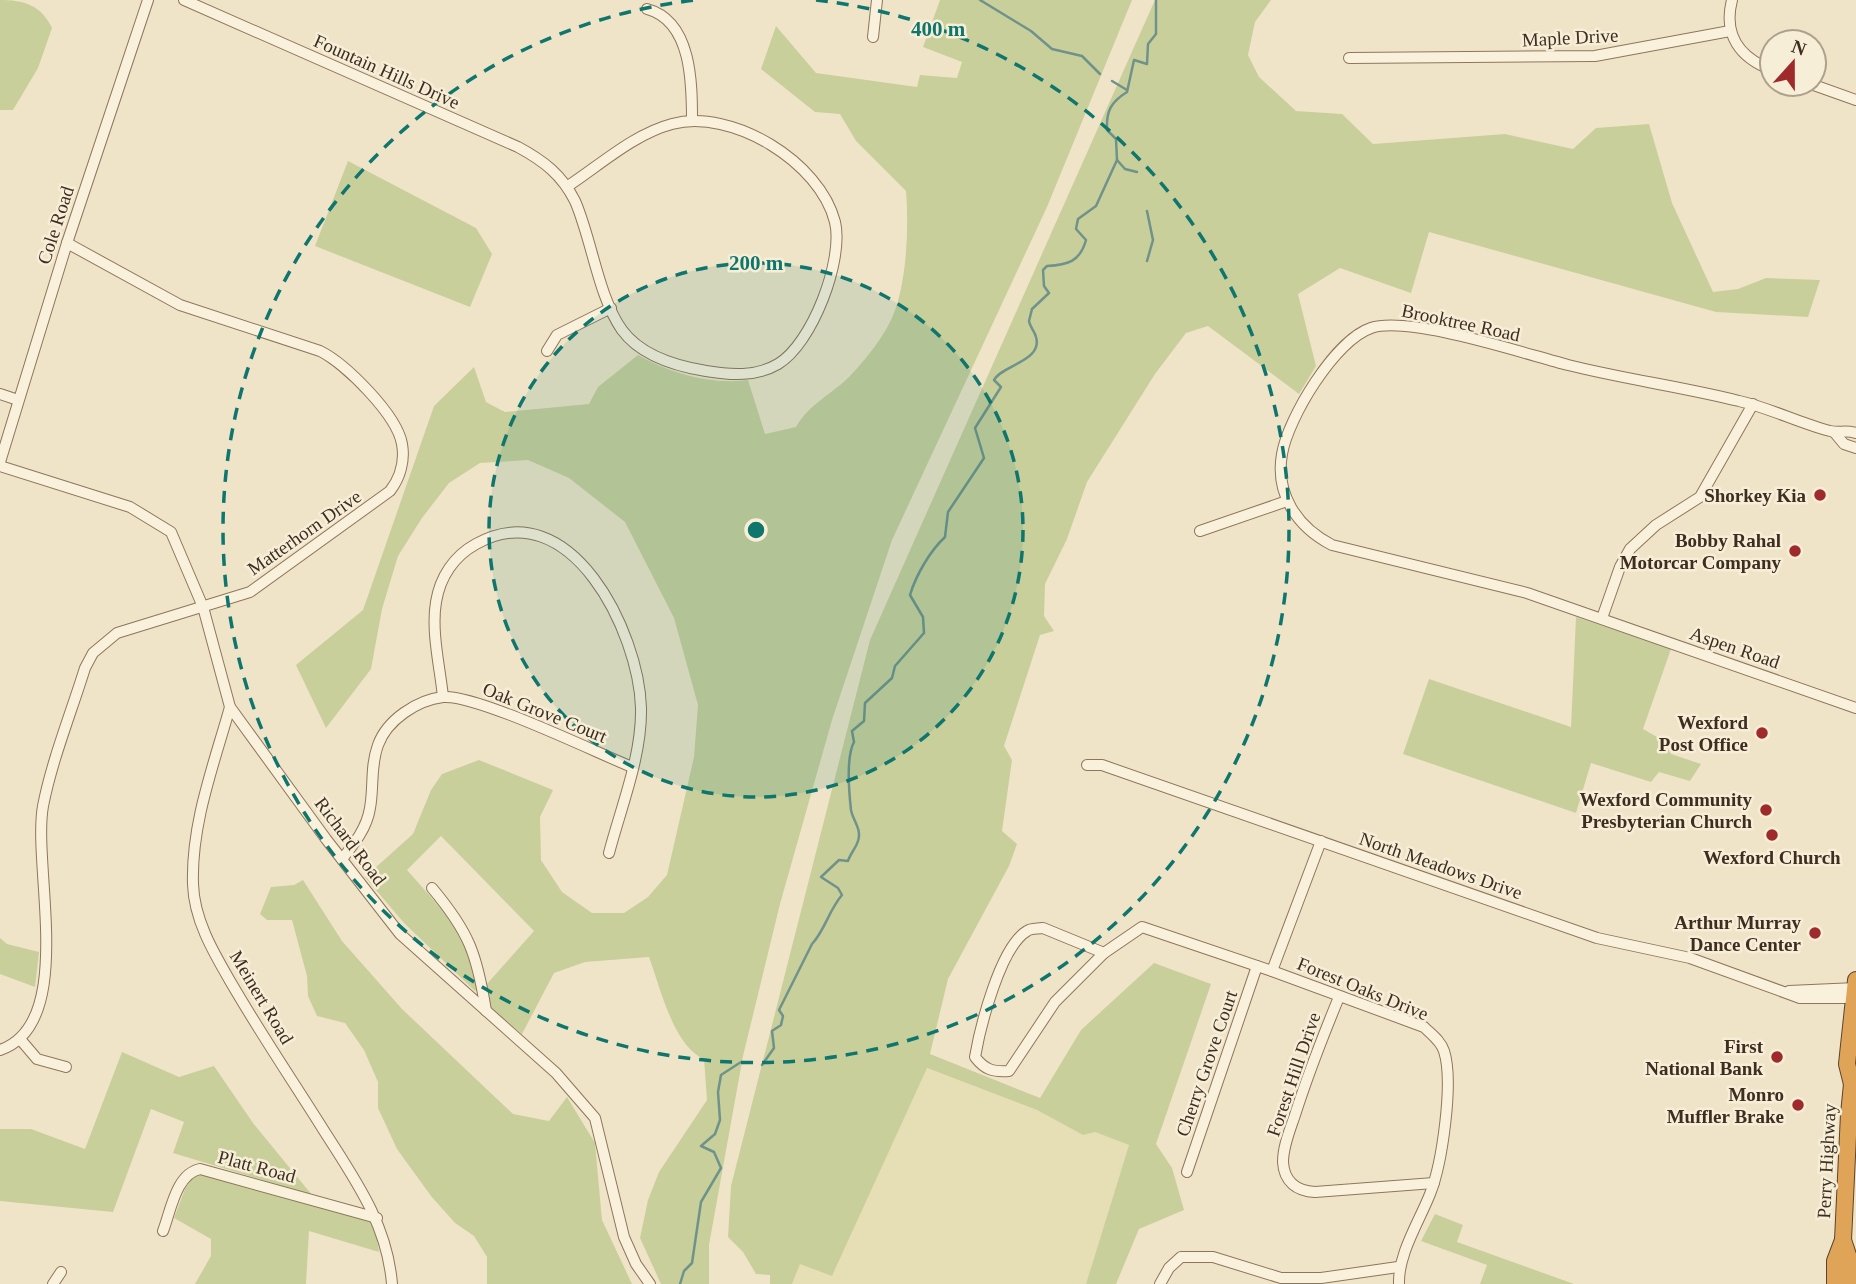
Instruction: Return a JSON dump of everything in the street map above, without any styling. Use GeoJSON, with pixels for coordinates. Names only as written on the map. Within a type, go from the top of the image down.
{"type":"FeatureCollection","features":[{"type":"Feature","properties":{"kind":"highway","name":"Perry Highway"},"geometry":{"type":"LineString","coordinates":[[1835,1284],[1835,1261],[1843,1240],[1854,1080],[1846,1064],[1856,980]]}},
{"type":"Feature","properties":{"kind":"highway","name":"Perry Highway"},"geometry":{"type":"LineString","coordinates":[[1843,1240],[1850,1261],[1850,1284]]}},
{"type":"Feature","properties":{"kind":"street","name":"Cole Road"},"geometry":{"type":"LineString","coordinates":[[0,464],[67,243],[148,0]]}},
{"type":"Feature","properties":{"kind":"street","name":"Fountain Hills Drive"},"geometry":{"type":"LineString","coordinates":[[184,0],[518,147],[551,168],[568,186],[581,216],[611,308],[623,331],[650,354],[700,370],[729,374],[750,373],[778,364],[799,345],[816,314],[827,284],[836,244],[835,222],[824,196],[804,171],[752,135],[719,122],[692,120],[673,123],[649,133],[568,186]]}},
{"type":"Feature","properties":{"kind":"street"},"geometry":{"type":"LineString","coordinates":[[873,37],[877,0]]}},
{"type":"Feature","properties":{"kind":"street"},"geometry":{"type":"LineString","coordinates":[[1732,0],[1730,31],[1742,53],[1758,62]]}},
{"type":"Feature","properties":{"kind":"street"},"geometry":{"type":"LineString","coordinates":[[647,9],[657,12],[670,24],[683,46],[690,72],[692,120]]}},
{"type":"Feature","properties":{"kind":"street","name":"Maple Drive"},"geometry":{"type":"LineString","coordinates":[[1349,58],[1595,56],[1730,31]]}},
{"type":"Feature","properties":{"kind":"street"},"geometry":{"type":"LineString","coordinates":[[1828,90],[1856,100]]}},
{"type":"Feature","properties":{"kind":"street","name":"Matterhorn Drive"},"geometry":{"type":"LineString","coordinates":[[20,1040],[35,1017],[46,961],[43,807],[85,668],[93,653],[117,633],[250,592],[390,491],[401,468],[400,438],[368,390],[339,360],[320,351],[180,305],[67,243]]}},
{"type":"Feature","properties":{"kind":"street"},"geometry":{"type":"LineString","coordinates":[[547,351],[557,335],[611,308]]}},
{"type":"Feature","properties":{"kind":"street","name":"Brooktree Road"},"geometry":{"type":"LineString","coordinates":[[1602,618],[1497,584],[1332,545],[1302,524],[1287,500],[1281,463],[1293,425],[1338,349],[1352,337],[1380,326],[1420,327],[1572,366],[1753,404],[1834,432],[1856,433]]}},
{"type":"Feature","properties":{"kind":"street"},"geometry":{"type":"LineString","coordinates":[[0,394],[18,400]]}},
{"type":"Feature","properties":{"kind":"street"},"geometry":{"type":"LineString","coordinates":[[1602,618],[1620,567],[1630,549],[1650,530],[1700,496],[1753,404]]}},
{"type":"Feature","properties":{"kind":"street","name":"Brooktree Road"},"geometry":{"type":"LineString","coordinates":[[1834,432],[1844,444],[1856,448]]}},
{"type":"Feature","properties":{"kind":"street","name":"Richard Road"},"geometry":{"type":"LineString","coordinates":[[0,464],[130,507],[164,526],[176,540],[202,607],[230,707],[400,934],[556,1073],[595,1118],[624,1237],[635,1264],[650,1284]]}},
{"type":"Feature","properties":{"kind":"street"},"geometry":{"type":"LineString","coordinates":[[1200,531],[1287,500]]}},
{"type":"Feature","properties":{"kind":"street"},"geometry":{"type":"LineString","coordinates":[[342,859],[368,818],[372,762],[379,742],[403,713],[443,697],[435,618],[441,583],[450,566],[463,551],[495,534],[514,533],[553,542],[571,554],[591,573],[622,627],[639,687],[641,709],[632,767],[610,853]]}},
{"type":"Feature","properties":{"kind":"street","name":"Aspen Road"},"geometry":{"type":"LineString","coordinates":[[1602,618],[1856,708]]}},
{"type":"Feature","properties":{"kind":"street","name":"Oak Grove Court"},"geometry":{"type":"LineString","coordinates":[[443,697],[480,704],[632,767]]}},
{"type":"Feature","properties":{"kind":"street","name":"Meinert Road"},"geometry":{"type":"LineString","coordinates":[[230,707],[202,806],[195,844],[193,884],[201,921],[247,1010],[377,1218],[392,1284]]}},
{"type":"Feature","properties":{"kind":"street","name":"North Meadows Drive"},"geometry":{"type":"LineString","coordinates":[[1087,765],[1102,765],[1597,938],[1697,960],[1786,991],[1855,993]]}},
{"type":"Feature","properties":{"kind":"street"},"geometry":{"type":"LineString","coordinates":[[1272,971],[1321,841]]}},
{"type":"Feature","properties":{"kind":"street"},"geometry":{"type":"LineString","coordinates":[[432,888],[465,930],[475,953],[486,1011]]}},
{"type":"Feature","properties":{"kind":"street","name":"Forest Oaks Drive"},"geometry":{"type":"LineString","coordinates":[[1104,953],[1142,927],[1424,1027],[1444,1049],[1449,1075],[1434,1183],[1398,1266],[1399,1284]]}},
{"type":"Feature","properties":{"kind":"street"},"geometry":{"type":"LineString","coordinates":[[1043,928],[1104,953],[1055,1002],[1009,1071],[995,1072],[983,1067],[975,1057],[982,1017],[989,995],[1019,937],[1029,929],[1043,928]]}},
{"type":"Feature","properties":{"kind":"street","name":"Cherry Grove Court"},"geometry":{"type":"LineString","coordinates":[[1187,1172],[1257,966]]}},
{"type":"Feature","properties":{"kind":"street","name":"Forest Hill Drive"},"geometry":{"type":"LineString","coordinates":[[1339,997],[1314,1057],[1285,1147],[1283,1163],[1291,1184],[1302,1191],[1315,1192],[1434,1183]]}},
{"type":"Feature","properties":{"kind":"street"},"geometry":{"type":"LineString","coordinates":[[0,1050],[20,1040],[37,1059],[66,1067]]}},
{"type":"Feature","properties":{"kind":"street","name":"Platt Road"},"geometry":{"type":"LineString","coordinates":[[163,1231],[181,1182],[186,1175],[200,1169],[377,1218]]}},
{"type":"Feature","properties":{"kind":"street"},"geometry":{"type":"LineString","coordinates":[[1160,1284],[1169,1268],[1181,1257],[1213,1257],[1281,1278],[1321,1278],[1398,1266]]}},
{"type":"Feature","properties":{"kind":"street"},"geometry":{"type":"LineString","coordinates":[[54,1284],[61,1272]]}},
{"type":"Feature","properties":{"kind":"shaded area"},"geometry":{"type":"Polygon","coordinates":[[[926,1068],[1037,1110],[1083,1135],[1095,1132],[1129,1145],[1086,1284],[792,1284],[800,1263],[832,1276],[926,1068]]]}},
{"type":"Feature","properties":{"kind":"green space"},"geometry":{"type":"Polygon","coordinates":[[[0,0],[31,5],[43,14],[52,28],[38,68],[13,110],[0,110],[0,0]]]}},
{"type":"Feature","properties":{"kind":"green space"},"geometry":{"type":"Polygon","coordinates":[[[940,0],[1132,0],[1047,207],[892,540],[832,720],[780,904],[743,1056],[709,1245],[709,1284],[661,1284],[640,1238],[648,1200],[659,1172],[707,1100],[704,1059],[693,1052],[676,1029],[649,957],[585,962],[554,973],[522,1034],[492,1010],[486,985],[534,931],[441,836],[407,870],[461,931],[477,989],[475,991],[404,923],[365,877],[413,834],[431,790],[442,774],[479,760],[553,790],[540,817],[541,860],[562,892],[592,913],[624,913],[648,897],[667,875],[694,757],[698,705],[674,618],[625,522],[569,478],[528,460],[480,463],[449,483],[398,556],[382,609],[371,669],[326,728],[296,665],[363,610],[434,406],[474,367],[486,402],[505,412],[589,404],[598,387],[638,355],[691,376],[720,381],[748,380],[765,434],[796,427],[814,406],[850,376],[881,338],[900,294],[905,259],[906,191],[856,141],[840,114],[815,112],[761,69],[776,26],[816,73],[917,87],[920,75],[957,78],[962,62],[923,47],[940,0]]]}},
{"type":"Feature","properties":{"kind":"green space"},"geometry":{"type":"Polygon","coordinates":[[[1155,0],[1271,0],[1255,22],[1248,55],[1259,77],[1296,111],[1342,114],[1373,144],[1505,134],[1573,149],[1596,128],[1649,124],[1672,203],[1713,292],[1738,289],[1766,278],[1820,280],[1808,317],[1716,312],[1429,232],[1411,293],[1340,268],[1298,294],[1316,366],[1299,394],[1208,326],[1186,333],[1155,374],[1087,482],[1067,539],[1045,584],[1044,616],[1054,631],[1040,635],[1004,746],[1012,760],[1002,831],[1017,844],[1009,866],[948,979],[930,1054],[1040,1098],[1081,1030],[1154,963],[1211,984],[1156,1144],[1172,1168],[1184,1210],[1139,1229],[1116,1284],[1086,1284],[1129,1145],[1095,1132],[1083,1135],[1037,1110],[927,1068],[832,1276],[800,1264],[792,1284],[770,1284],[770,1275],[756,1274],[743,1252],[728,1237],[731,1186],[870,640],[1155,0]]]}},
{"type":"Feature","properties":{"kind":"green space"},"geometry":{"type":"Polygon","coordinates":[[[348,161],[476,228],[492,254],[470,307],[315,246],[348,161]]]}},
{"type":"Feature","properties":{"kind":"green space"},"geometry":{"type":"Polygon","coordinates":[[[1576,617],[1671,649],[1643,729],[1664,741],[1671,754],[1701,764],[1690,781],[1659,772],[1651,782],[1591,763],[1576,813],[1403,754],[1429,679],[1571,727],[1576,617]]]}},
{"type":"Feature","properties":{"kind":"green space"},"geometry":{"type":"Polygon","coordinates":[[[303,880],[342,941],[402,1009],[513,1114],[549,1121],[567,1097],[595,1143],[602,1220],[632,1284],[487,1284],[487,1257],[474,1236],[455,1223],[431,1196],[397,1149],[378,1108],[378,1082],[364,1050],[345,1023],[317,1016],[308,996],[307,976],[292,920],[267,920],[260,914],[271,887],[294,885],[303,880]]]}},
{"type":"Feature","properties":{"kind":"green space"},"geometry":{"type":"Polygon","coordinates":[[[0,938],[7,944],[39,952],[35,987],[0,974],[0,938]]]}},
{"type":"Feature","properties":{"kind":"green space"},"geometry":{"type":"Polygon","coordinates":[[[122,1052],[179,1077],[214,1066],[253,1123],[312,1195],[173,1153],[184,1122],[151,1109],[113,1212],[0,1201],[0,1129],[31,1129],[85,1149],[122,1052]]]}},
{"type":"Feature","properties":{"kind":"green space"},"geometry":{"type":"Polygon","coordinates":[[[200,1174],[370,1222],[376,1233],[379,1252],[309,1231],[306,1284],[195,1284],[211,1256],[211,1239],[174,1218],[188,1181],[200,1174]]]}},
{"type":"Feature","properties":{"kind":"green space"},"geometry":{"type":"Polygon","coordinates":[[[1435,1214],[1463,1225],[1457,1242],[1574,1284],[1480,1284],[1487,1265],[1421,1241],[1435,1214]]]}},
{"type":"Feature","properties":{"kind":"waterway"},"geometry":{"type":"LineString","coordinates":[[980,0],[1031,31],[1052,49],[1082,56],[1100,74]]}},
{"type":"Feature","properties":{"kind":"waterway"},"geometry":{"type":"LineString","coordinates":[[762,1065],[774,1048],[772,1031],[781,1025],[783,1016],[779,1010],[812,944],[842,895],[838,888],[821,877],[839,860],[848,861],[858,841],[859,833],[851,810],[849,785],[850,756],[854,742],[852,731],[864,721],[865,703],[892,678],[895,666],[924,633],[923,617],[910,595],[929,556],[945,537],[948,512],[984,458],[975,428],[1001,387],[994,380],[1005,370],[1028,357],[1037,345],[1029,321],[1032,309],[1049,293],[1044,286],[1043,270],[1047,266],[1072,261],[1080,253],[1086,240],[1076,229],[1078,219],[1096,206],[1117,160],[1116,139],[1107,130],[1107,117],[1113,103],[1127,92],[1134,60],[1147,64],[1148,44],[1156,34],[1156,0]]}},
{"type":"Feature","properties":{"kind":"waterway"},"geometry":{"type":"LineString","coordinates":[[1112,81],[1127,90]]}},
{"type":"Feature","properties":{"kind":"waterway"},"geometry":{"type":"LineString","coordinates":[[1117,160],[1125,169],[1137,172]]}},
{"type":"Feature","properties":{"kind":"waterway"},"geometry":{"type":"LineString","coordinates":[[1147,211],[1153,240],[1147,261]]}},
{"type":"Feature","properties":{"kind":"waterway"},"geometry":{"type":"LineString","coordinates":[[680,1284],[684,1271],[692,1263],[701,1202],[721,1168],[714,1152],[701,1146],[715,1134],[720,1120],[718,1092],[721,1075],[741,1062]]}},
{"type":"Feature","properties":{"kind":"place","name":"Shorkey Kia"},"geometry":{"type":"Point","coordinates":[1820,495]}},
{"type":"Feature","properties":{"kind":"place","name":"Bobby Rahal Motorcar Company"},"geometry":{"type":"Point","coordinates":[1795,551]}},
{"type":"Feature","properties":{"kind":"place","name":"Wexford Post Office"},"geometry":{"type":"Point","coordinates":[1762,733]}},
{"type":"Feature","properties":{"kind":"place","name":"Wexford Community Presbyterian Church"},"geometry":{"type":"Point","coordinates":[1766,810]}},
{"type":"Feature","properties":{"kind":"place","name":"Wexford Church"},"geometry":{"type":"Point","coordinates":[1772,835]}},
{"type":"Feature","properties":{"kind":"place","name":"Arthur Murray Dance Center"},"geometry":{"type":"Point","coordinates":[1815,933]}},
{"type":"Feature","properties":{"kind":"place","name":"First National Bank"},"geometry":{"type":"Point","coordinates":[1777,1057]}},
{"type":"Feature","properties":{"kind":"place","name":"Monro Muffler Brake"},"geometry":{"type":"Point","coordinates":[1798,1105]}}]}
